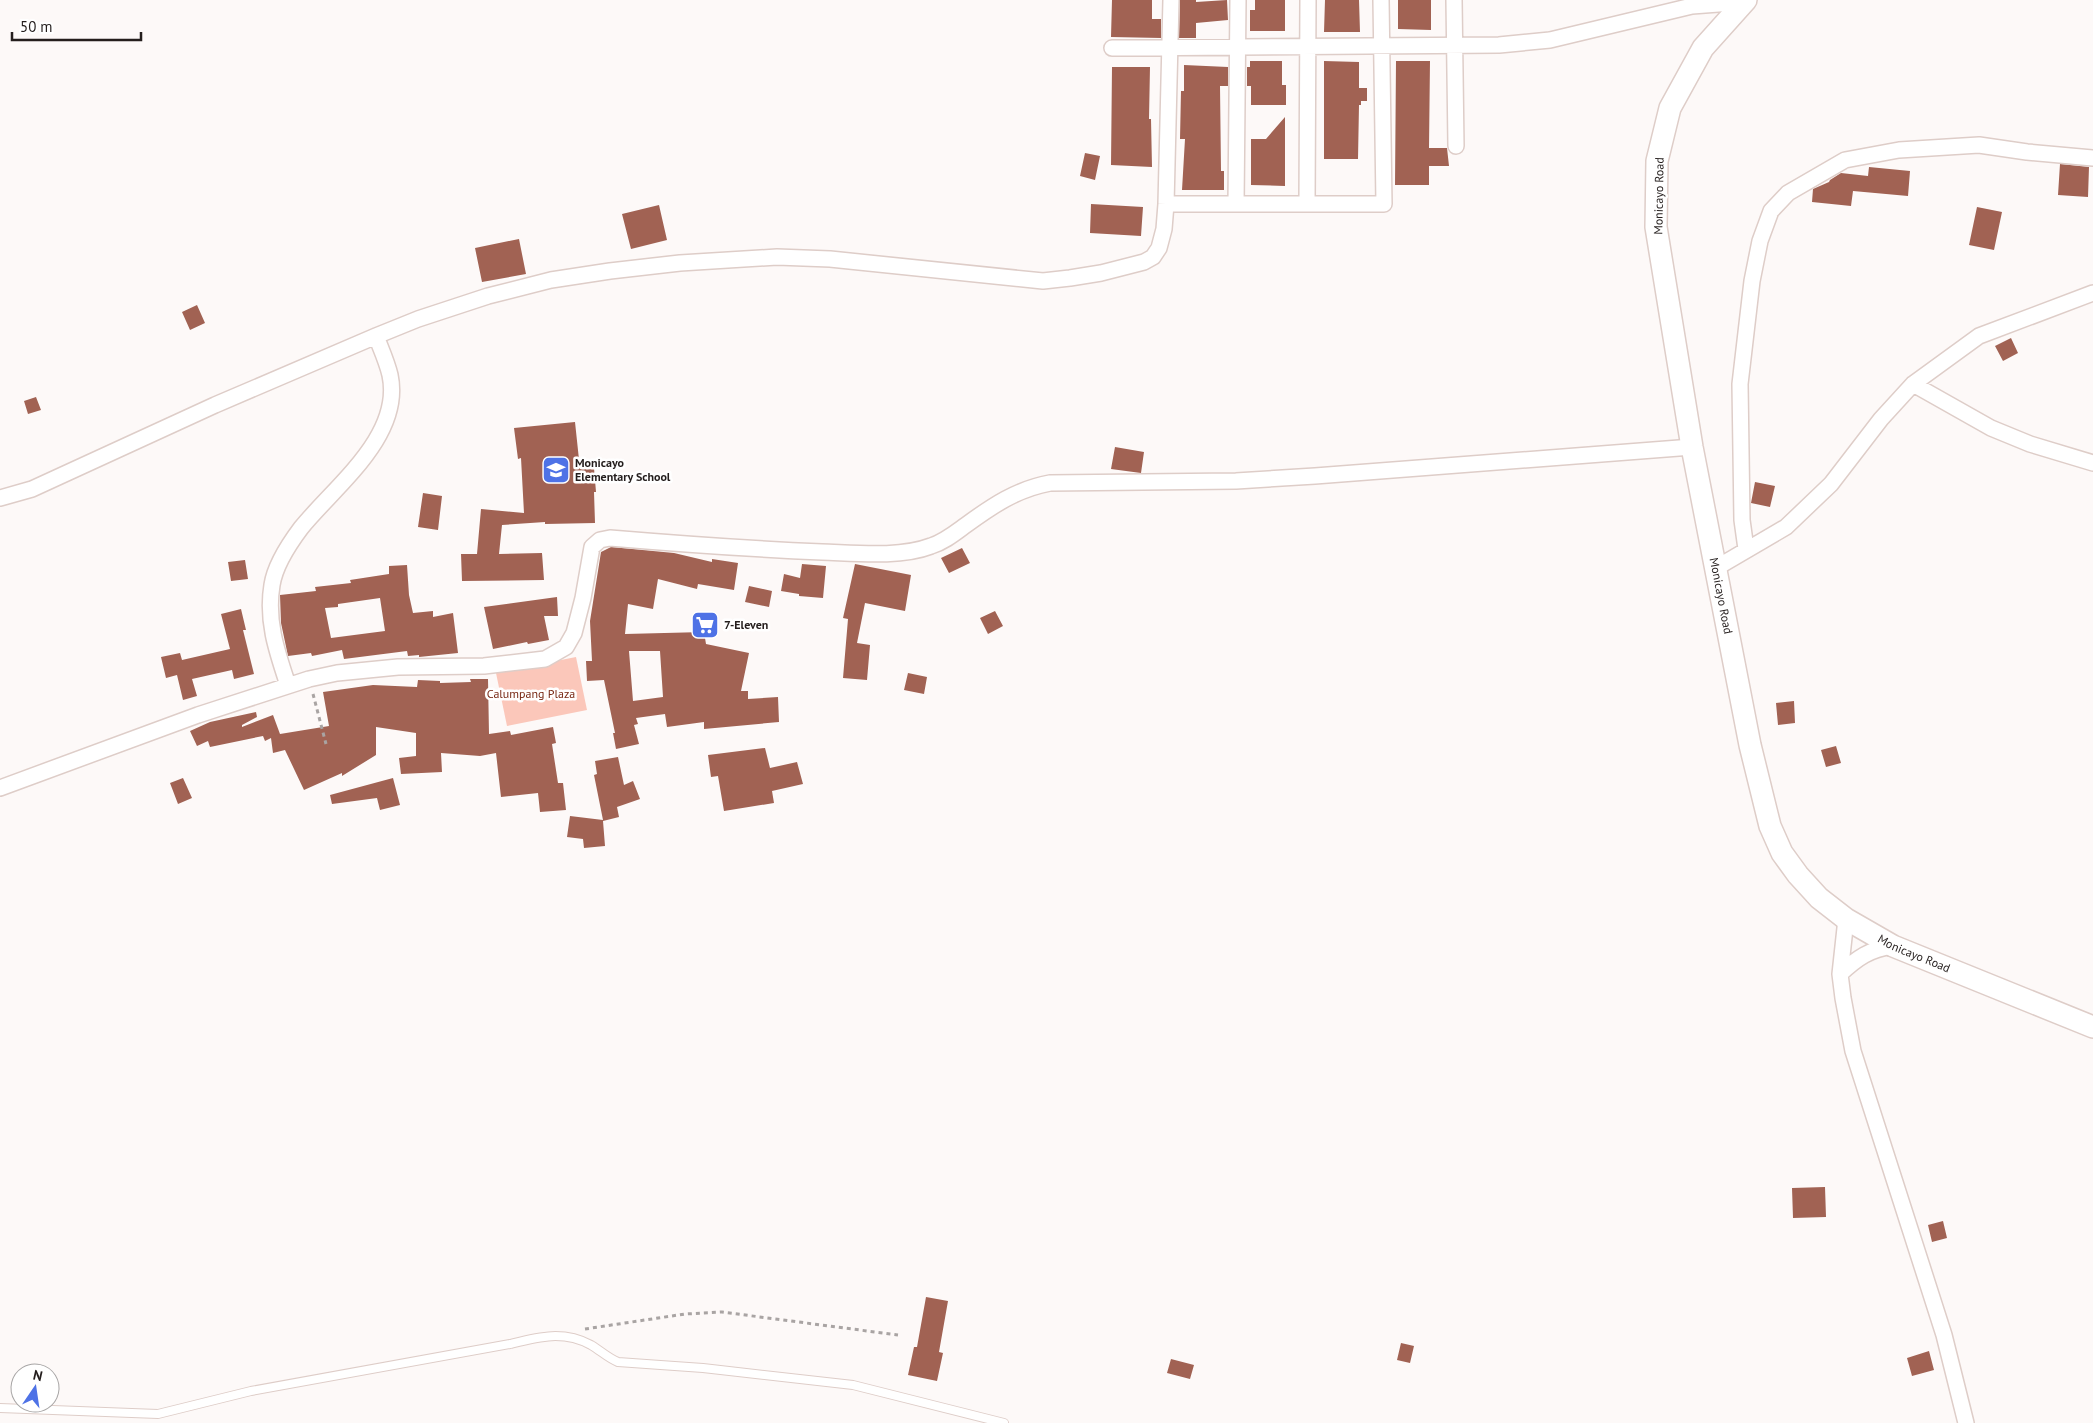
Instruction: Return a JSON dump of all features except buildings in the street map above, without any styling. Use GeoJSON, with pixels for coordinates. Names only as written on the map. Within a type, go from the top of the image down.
{"type":"FeatureCollection","features":[{"type":"Feature","properties":{"kind":"main road","name":"Monicayo Road"},"geometry":{"type":"LineString","coordinates":[[1746,1],[1703,48],[1670,108],[1657,161],[1656,227],[1692,447],[1750,745],[1770,826],[1782,853],[1798,875],[1819,898],[1846,919],[1893,946],[2093,1027]]}},
{"type":"Feature","properties":{"kind":"street"},"geometry":{"type":"LineString","coordinates":[[0,498],[32,489],[216,405],[418,319],[488,296],[551,280],[610,270],[680,263],[777,257],[830,259],[1043,281],[1101,273],[1144,262],[1153,257],[1159,248],[1164,229],[1171,0]]}},
{"type":"Feature","properties":{"kind":"street"},"geometry":{"type":"LineString","coordinates":[[1236,204],[1238,0]]}},
{"type":"Feature","properties":{"kind":"street"},"geometry":{"type":"LineString","coordinates":[[1307,204],[1308,0]]}},
{"type":"Feature","properties":{"kind":"street"},"geometry":{"type":"LineString","coordinates":[[1166,204],[1384,204],[1381,0]]}},
{"type":"Feature","properties":{"kind":"street"},"geometry":{"type":"LineString","coordinates":[[1454,0],[1456,146]]}},
{"type":"Feature","properties":{"kind":"street"},"geometry":{"type":"LineString","coordinates":[[1112,48],[1499,45],[1550,40],[1692,6],[1746,1]]}},
{"type":"Feature","properties":{"kind":"street"},"geometry":{"type":"LineString","coordinates":[[1746,550],[1742,520],[1740,384],[1752,281],[1760,241],[1771,212],[1788,193],[1845,160],[1899,150],[1979,145],[2027,152],[2093,158]]}},
{"type":"Feature","properties":{"kind":"street"},"geometry":{"type":"LineString","coordinates":[[1716,568],[1786,527],[1832,484],[1881,419],[1913,384],[1979,336],[2093,294]]}},
{"type":"Feature","properties":{"kind":"street"},"geometry":{"type":"LineString","coordinates":[[288,685],[271,626],[272,582],[292,540],[310,517],[351,474],[368,453],[380,433],[387,414],[391,386],[386,360],[376,336]]}},
{"type":"Feature","properties":{"kind":"street"},"geometry":{"type":"LineString","coordinates":[[1913,384],[1991,428],[2030,444],[2093,463]]}},
{"type":"Feature","properties":{"kind":"street"},"geometry":{"type":"LineString","coordinates":[[0,788],[143,735],[309,679],[336,673],[390,667],[484,666],[544,659],[566,647],[574,633],[583,598],[592,547],[600,540],[610,538],[756,549],[842,552],[910,551],[930,547],[950,537],[998,502],[1016,493],[1032,486],[1050,483],[1236,481],[1692,447]]}},
{"type":"Feature","properties":{"kind":"street"},"geometry":{"type":"LineString","coordinates":[[1846,919],[1840,974],[1853,1051],[1944,1335],[1966,1423]]}},
{"type":"Feature","properties":{"kind":"street"},"geometry":{"type":"LineString","coordinates":[[1840,974],[1857,958],[1867,952],[1893,946]]}},
{"type":"Feature","properties":{"kind":"lane"},"geometry":{"type":"LineString","coordinates":[[0,1408],[158,1414],[251,1391],[510,1344],[547,1335],[584,1342],[618,1362],[703,1368],[853,1385],[1004,1423]]}},
{"type":"Feature","properties":{"kind":"path"},"geometry":{"type":"LineString","coordinates":[[309,679],[326,744]]}},
{"type":"Feature","properties":{"kind":"path"},"geometry":{"type":"LineString","coordinates":[[577,1330],[686,1314],[722,1312],[898,1335]]}},
{"type":"Feature","properties":{"kind":"green space","name":"Calumpang Plaza"},"geometry":{"type":"Polygon","coordinates":[[[576,657],[587,710],[507,726],[496,673],[576,657]]]}},
{"type":"Feature","properties":{"kind":"place","name":"Monicayo Elementary School"},"geometry":{"type":"Point","coordinates":[556,470]}},
{"type":"Feature","properties":{"kind":"place","name":"7-Eleven"},"geometry":{"type":"Point","coordinates":[705,625]}}]}
